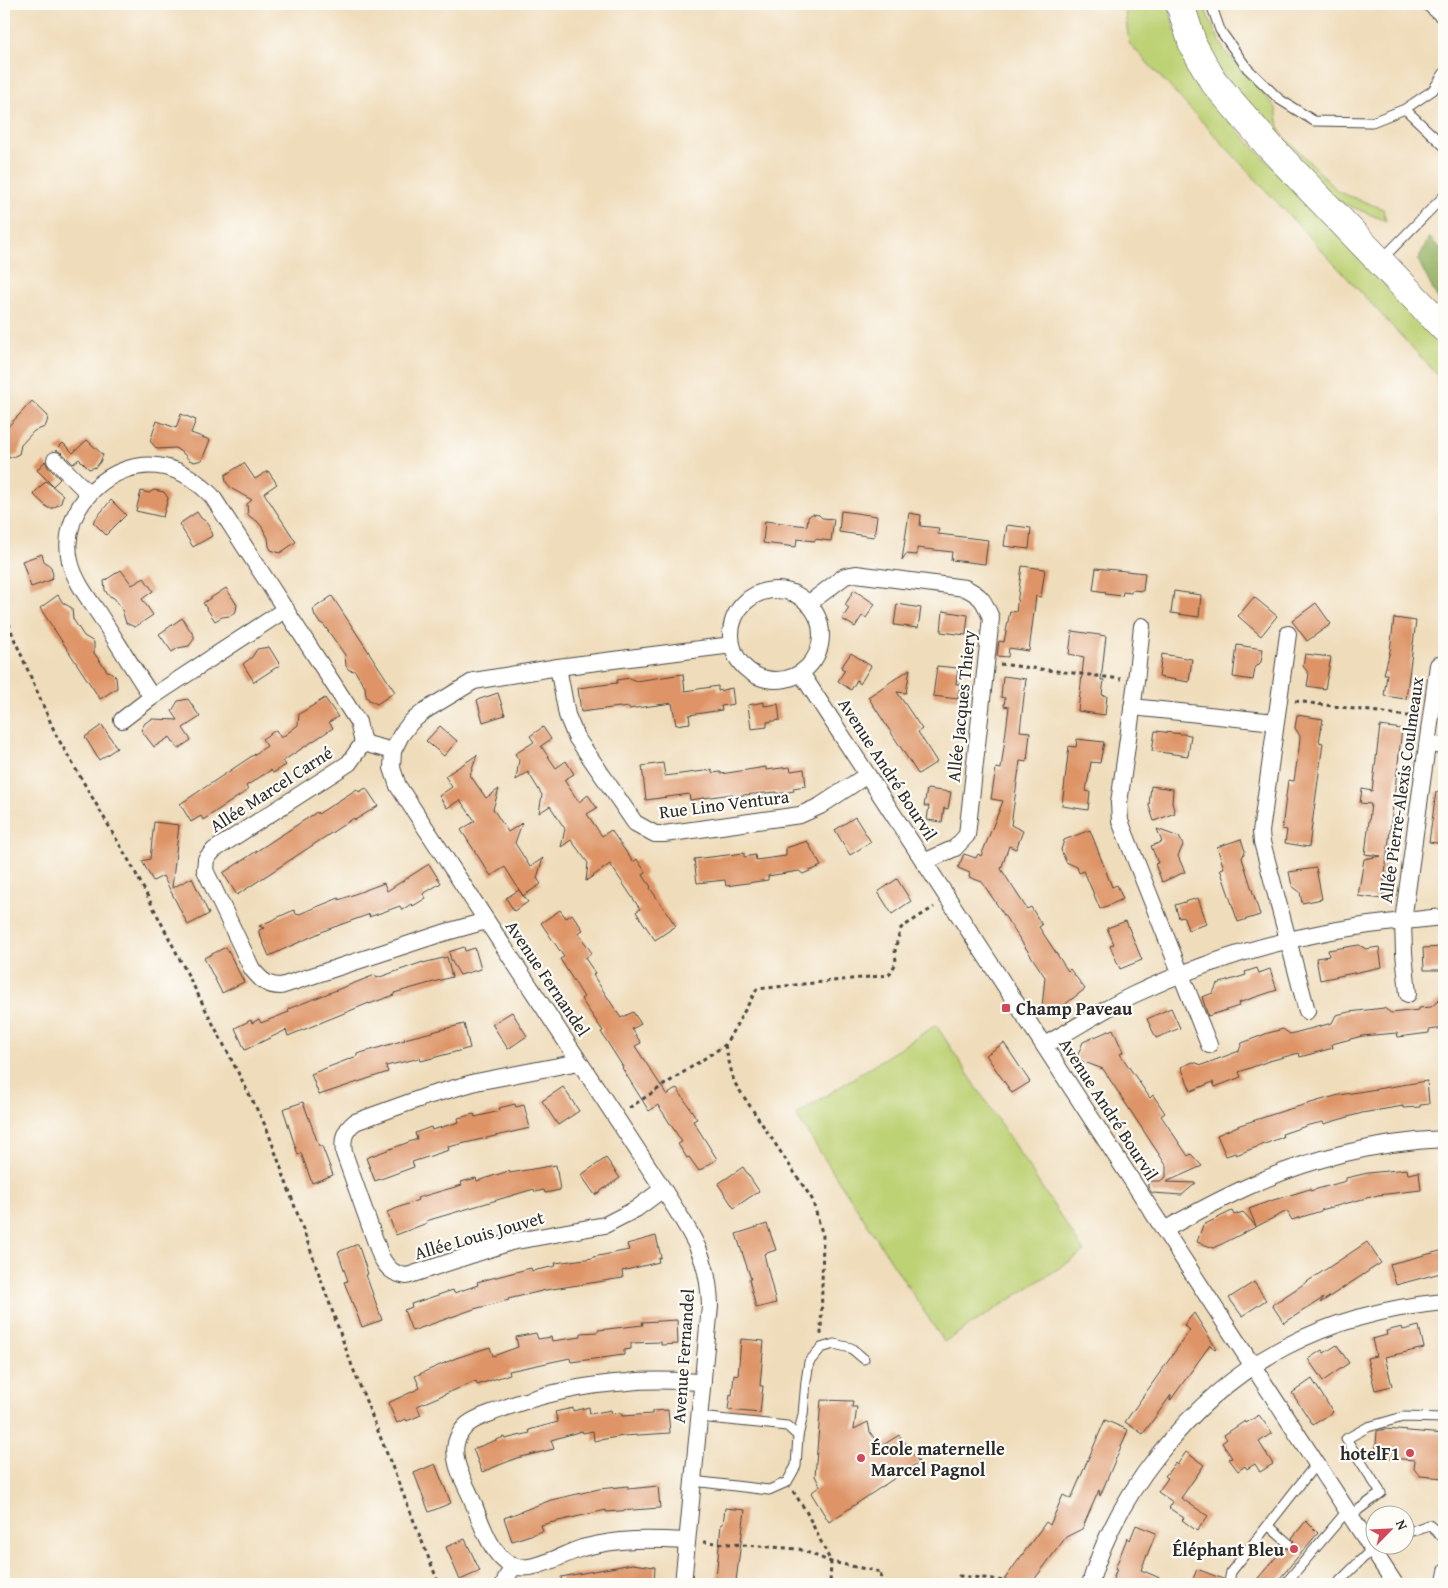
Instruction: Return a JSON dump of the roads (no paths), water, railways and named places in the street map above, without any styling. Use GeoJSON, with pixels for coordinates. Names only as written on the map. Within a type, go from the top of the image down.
{"type":"FeatureCollection","features":[{"type":"Feature","properties":{"kind":"highway"},"geometry":{"type":"LineString","coordinates":[[1180,4],[1193,45],[1213,81],[1271,148],[1444,328]]}},
{"type":"Feature","properties":{"kind":"street"},"geometry":{"type":"LineString","coordinates":[[55,460],[89,494]]}},
{"type":"Feature","properties":{"kind":"street"},"geometry":{"type":"LineString","coordinates":[[152,697],[80,585],[70,561],[68,537],[79,506],[89,494],[117,473],[140,466],[164,467],[188,476],[212,496],[358,722],[363,744],[393,751],[400,735],[411,722],[426,710],[474,681],[558,667],[732,645]]}},
{"type":"Feature","properties":{"kind":"street","name":"Allée Jacques Thiery"},"geometry":{"type":"LineString","coordinates":[[808,604],[844,576],[856,574],[965,588],[979,594],[985,604],[991,618],[967,835],[955,848],[924,862]]}},
{"type":"Feature","properties":{"kind":"street"},"geometry":{"type":"LineString","coordinates":[[780,590],[796,595],[808,604],[817,617],[821,632],[819,648],[812,662],[801,673],[785,680],[768,680],[751,673],[739,661],[732,645],[732,628],[738,611],[750,598],[764,592],[780,590]]}},
{"type":"Feature","properties":{"kind":"street"},"geometry":{"type":"LineString","coordinates":[[122,720],[152,697],[286,609]]}},
{"type":"Feature","properties":{"kind":"street"},"geometry":{"type":"LineString","coordinates":[[1142,626],[1119,804],[1120,821],[1209,1045]]}},
{"type":"Feature","properties":{"kind":"street"},"geometry":{"type":"LineString","coordinates":[[1288,634],[1261,832],[1287,940],[1307,1011]]}},
{"type":"Feature","properties":{"kind":"street","name":"Allée Pierre-Alexis Coulmeaux"},"geometry":{"type":"LineString","coordinates":[[1408,994],[1403,921],[1436,745],[1431,719],[1438,665]]}},
{"type":"Feature","properties":{"kind":"street","name":"Rue Lino Ventura"},"geometry":{"type":"LineString","coordinates":[[558,667],[567,715],[576,737],[635,824],[655,834],[800,814],[820,806],[867,775]]}},
{"type":"Feature","properties":{"kind":"street","name":"Avenue André Bourvil"},"geometry":{"type":"LineString","coordinates":[[801,673],[1316,1464],[1366,1536]]}},
{"type":"Feature","properties":{"kind":"street"},"geometry":{"type":"LineString","coordinates":[[1132,707],[1275,722]]}},
{"type":"Feature","properties":{"kind":"street","name":"Allée Marcel Carné"},"geometry":{"type":"LineString","coordinates":[[363,744],[349,763],[214,850],[206,859],[205,870],[252,969],[262,981],[272,986],[281,986],[443,933],[486,921]]}},
{"type":"Feature","properties":{"kind":"street","name":"Avenue Fernandel"},"geometry":{"type":"LineString","coordinates":[[393,751],[392,768],[398,786],[663,1189],[698,1246],[707,1271],[710,1286],[710,1306],[683,1584]]}},
{"type":"Feature","properties":{"kind":"street"},"geometry":{"type":"LineString","coordinates":[[1044,1045],[1117,1003],[1180,974],[1226,958],[1287,940],[1340,929],[1444,917]]}},
{"type":"Feature","properties":{"kind":"street","name":"Allée Louis Jouvet"},"geometry":{"type":"LineString","coordinates":[[579,1062],[476,1082],[427,1096],[355,1122],[348,1128],[342,1143],[344,1153],[381,1257],[387,1267],[391,1272],[407,1276],[511,1242],[605,1225],[636,1209],[663,1189]]}},
{"type":"Feature","properties":{"kind":"street"},"geometry":{"type":"LineString","coordinates":[[1164,1230],[1246,1187],[1298,1168],[1356,1151],[1392,1144],[1444,1138]]}},
{"type":"Feature","properties":{"kind":"street"},"geometry":{"type":"LineString","coordinates":[[1090,1584],[1107,1537],[1143,1474],[1168,1442],[1197,1411],[1224,1387],[1252,1366],[1311,1335],[1362,1316],[1397,1308],[1444,1302]]}},
{"type":"Feature","properties":{"kind":"street"},"geometry":{"type":"LineString","coordinates":[[687,1541],[624,1539],[580,1549],[532,1566],[514,1566],[504,1560],[492,1545],[457,1462],[455,1452],[461,1432],[468,1424],[482,1416],[522,1401],[566,1389],[643,1381],[703,1382]]}},
{"type":"Feature","properties":{"kind":"street","name":"Avenue André Bourvil"},"geometry":{"type":"LineString","coordinates":[[1379,1556],[1395,1584]]}},
{"type":"Feature","properties":{"kind":"street"},"geometry":{"type":"LineString","coordinates":[[504,1584],[514,1566]]}},
{"type":"Feature","properties":{"kind":"lane"},"geometry":{"type":"LineString","coordinates":[[1211,4],[1220,30],[1247,68],[1279,99],[1314,121],[1372,122],[1405,109],[1433,90],[1444,73]]}},
{"type":"Feature","properties":{"kind":"lane"},"geometry":{"type":"LineString","coordinates":[[1425,4],[1444,22]]}},
{"type":"Feature","properties":{"kind":"lane"},"geometry":{"type":"LineString","coordinates":[[1405,109],[1444,146]]}},
{"type":"Feature","properties":{"kind":"lane"},"geometry":{"type":"LineString","coordinates":[[1380,261],[1444,196]]}},
{"type":"Feature","properties":{"kind":"lane"},"geometry":{"type":"LineString","coordinates":[[693,1481],[770,1490],[788,1482],[796,1466],[798,1436],[803,1415],[809,1362],[821,1348],[834,1344],[850,1348],[864,1359]]}},
{"type":"Feature","properties":{"kind":"lane"},"geometry":{"type":"LineString","coordinates":[[699,1417],[787,1426],[798,1436]]}},
{"type":"Feature","properties":{"kind":"lane"},"geometry":{"type":"LineString","coordinates":[[1285,1584],[1303,1557],[1349,1514],[1381,1493],[1346,1439],[1368,1427],[1403,1417],[1444,1418]]}},
{"type":"Feature","properties":{"kind":"lane"},"geometry":{"type":"LineString","coordinates":[[1230,1584],[1231,1572],[1316,1464]]}},
{"type":"Feature","properties":{"kind":"lane"},"geometry":{"type":"LineString","coordinates":[[1416,1530],[1429,1525],[1444,1538]]}},
{"type":"Feature","properties":{"kind":"lane"},"geometry":{"type":"LineString","coordinates":[[1269,1526],[1288,1543]]}},
{"type":"Feature","properties":{"kind":"lane"},"geometry":{"type":"LineString","coordinates":[[1337,1584],[1366,1555]]}},
{"type":"Feature","properties":{"kind":"lane"},"geometry":{"type":"LineString","coordinates":[[1441,1584],[1444,1569]]}},
{"type":"Feature","properties":{"kind":"place","name":"Champ Paveau"},"geometry":{"type":"Point","coordinates":[1006,1008]}},
{"type":"Feature","properties":{"kind":"place","name":"hotelF1"},"geometry":{"type":"Point","coordinates":[1410,1453]}},
{"type":"Feature","properties":{"kind":"place","name":"École maternelle Marcel Pagnol"},"geometry":{"type":"Point","coordinates":[861,1458]}},
{"type":"Feature","properties":{"kind":"place","name":"Éléphant Bleu"},"geometry":{"type":"Point","coordinates":[1294,1549]}}]}
